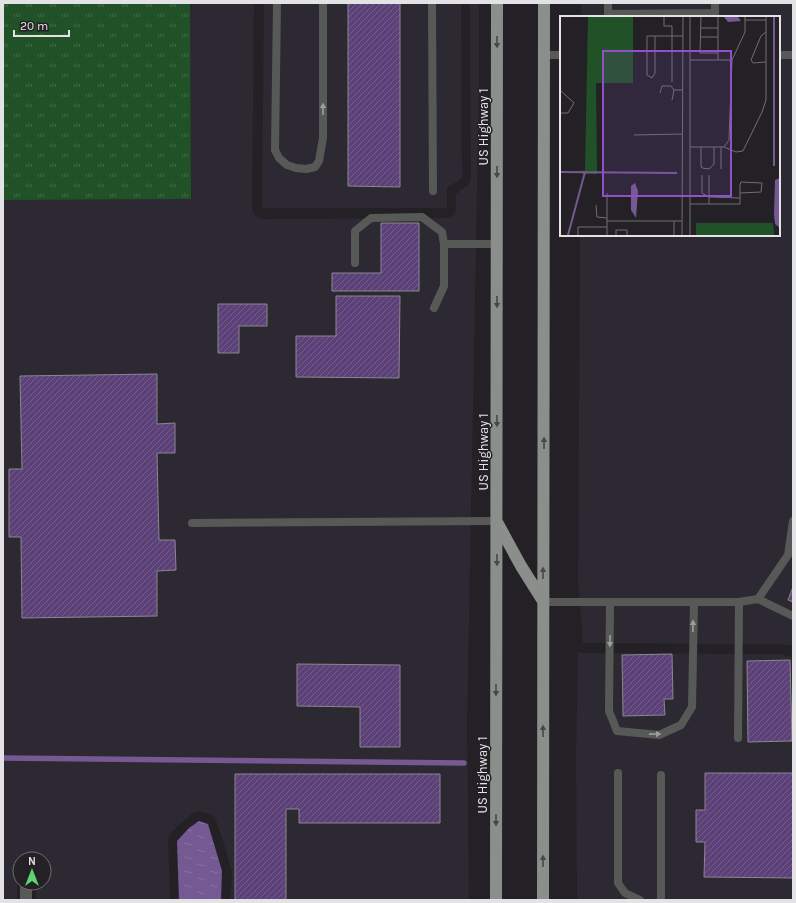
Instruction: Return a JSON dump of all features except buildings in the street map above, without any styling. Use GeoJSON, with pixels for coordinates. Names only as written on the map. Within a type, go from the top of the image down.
{"type":"FeatureCollection","features":[{"type":"Feature","properties":{"kind":"main road","name":"US Highway 1"},"geometry":{"type":"LineString","coordinates":[[496,900],[497,3]]}},
{"type":"Feature","properties":{"kind":"main road"},"geometry":{"type":"LineString","coordinates":[[543,900],[544,3]]}},
{"type":"Feature","properties":{"kind":"main road"},"geometry":{"type":"LineString","coordinates":[[497,521],[521,566],[543,602]]}},
{"type":"Feature","properties":{"kind":"lane"},"geometry":{"type":"LineString","coordinates":[[277,3],[275,150],[279,158],[287,164],[296,168],[306,169],[315,167],[318,161],[323,138],[323,3]]}},
{"type":"Feature","properties":{"kind":"lane"},"geometry":{"type":"LineString","coordinates":[[432,3],[433,191]]}},
{"type":"Feature","properties":{"kind":"lane"},"geometry":{"type":"LineString","coordinates":[[608,3],[608,14],[715,15],[715,3]]}},
{"type":"Feature","properties":{"kind":"lane"},"geometry":{"type":"LineString","coordinates":[[544,55],[560,55]]}},
{"type":"Feature","properties":{"kind":"lane"},"geometry":{"type":"LineString","coordinates":[[780,55],[793,55]]}},
{"type":"Feature","properties":{"kind":"lane"},"geometry":{"type":"LineString","coordinates":[[355,263],[355,231],[371,218],[422,217],[442,232],[444,244],[444,286],[434,308]]}},
{"type":"Feature","properties":{"kind":"lane"},"geometry":{"type":"LineString","coordinates":[[444,244],[497,244]]}},
{"type":"Feature","properties":{"kind":"lane"},"geometry":{"type":"LineString","coordinates":[[192,523],[497,521]]}},
{"type":"Feature","properties":{"kind":"lane"},"geometry":{"type":"LineString","coordinates":[[758,599],[788,555],[793,521]]}},
{"type":"Feature","properties":{"kind":"lane"},"geometry":{"type":"LineString","coordinates":[[543,602],[739,602],[758,599],[793,616]]}},
{"type":"Feature","properties":{"kind":"lane"},"geometry":{"type":"LineString","coordinates":[[610,602],[609,712],[617,731],[659,736],[681,724],[692,707],[694,602]]}},
{"type":"Feature","properties":{"kind":"lane"},"geometry":{"type":"LineString","coordinates":[[738,738],[739,602]]}},
{"type":"Feature","properties":{"kind":"lane"},"geometry":{"type":"LineString","coordinates":[[618,772],[618,883],[625,893],[640,900]]}},
{"type":"Feature","properties":{"kind":"lane"},"geometry":{"type":"LineString","coordinates":[[660,900],[661,775]]}},
{"type":"Feature","properties":{"kind":"shaded area"},"geometry":{"type":"Polygon","coordinates":[[[190,3],[254,3],[252,208],[254,214],[262,219],[450,218],[455,214],[456,194],[469,184],[471,177],[470,3],[479,3],[479,83],[467,726],[469,900],[230,900],[232,872],[215,817],[198,811],[183,821],[168,838],[170,900],[36,900],[36,891],[52,891],[52,851],[12,851],[12,891],[17,891],[17,900],[3,900],[3,200],[191,199],[190,3]]]}},
{"type":"Feature","properties":{"kind":"shaded area"},"geometry":{"type":"Polygon","coordinates":[[[264,3],[461,3],[462,178],[447,188],[447,208],[262,208],[264,3]]]}},
{"type":"Feature","properties":{"kind":"shaded area"},"geometry":{"type":"Polygon","coordinates":[[[581,3],[793,3],[793,646],[781,644],[583,643],[578,579],[580,236],[780,236],[780,16],[581,16],[581,3]]]}},
{"type":"Feature","properties":{"kind":"shaded area"},"geometry":{"type":"Polygon","coordinates":[[[578,652],[780,654],[793,657],[793,900],[577,900],[576,757],[578,652]]]}},
{"type":"Feature","properties":{"kind":"green space"},"geometry":{"type":"Polygon","coordinates":[[[3,3],[190,3],[191,199],[3,200],[3,3]]]}},
{"type":"Feature","properties":{"kind":"water"},"geometry":{"type":"Polygon","coordinates":[[[199,821],[208,824],[222,871],[221,900],[179,900],[177,841],[189,828],[199,821]]]}},
{"type":"Feature","properties":{"kind":"waterway"},"geometry":{"type":"LineString","coordinates":[[3,758],[464,763]]}}]}
